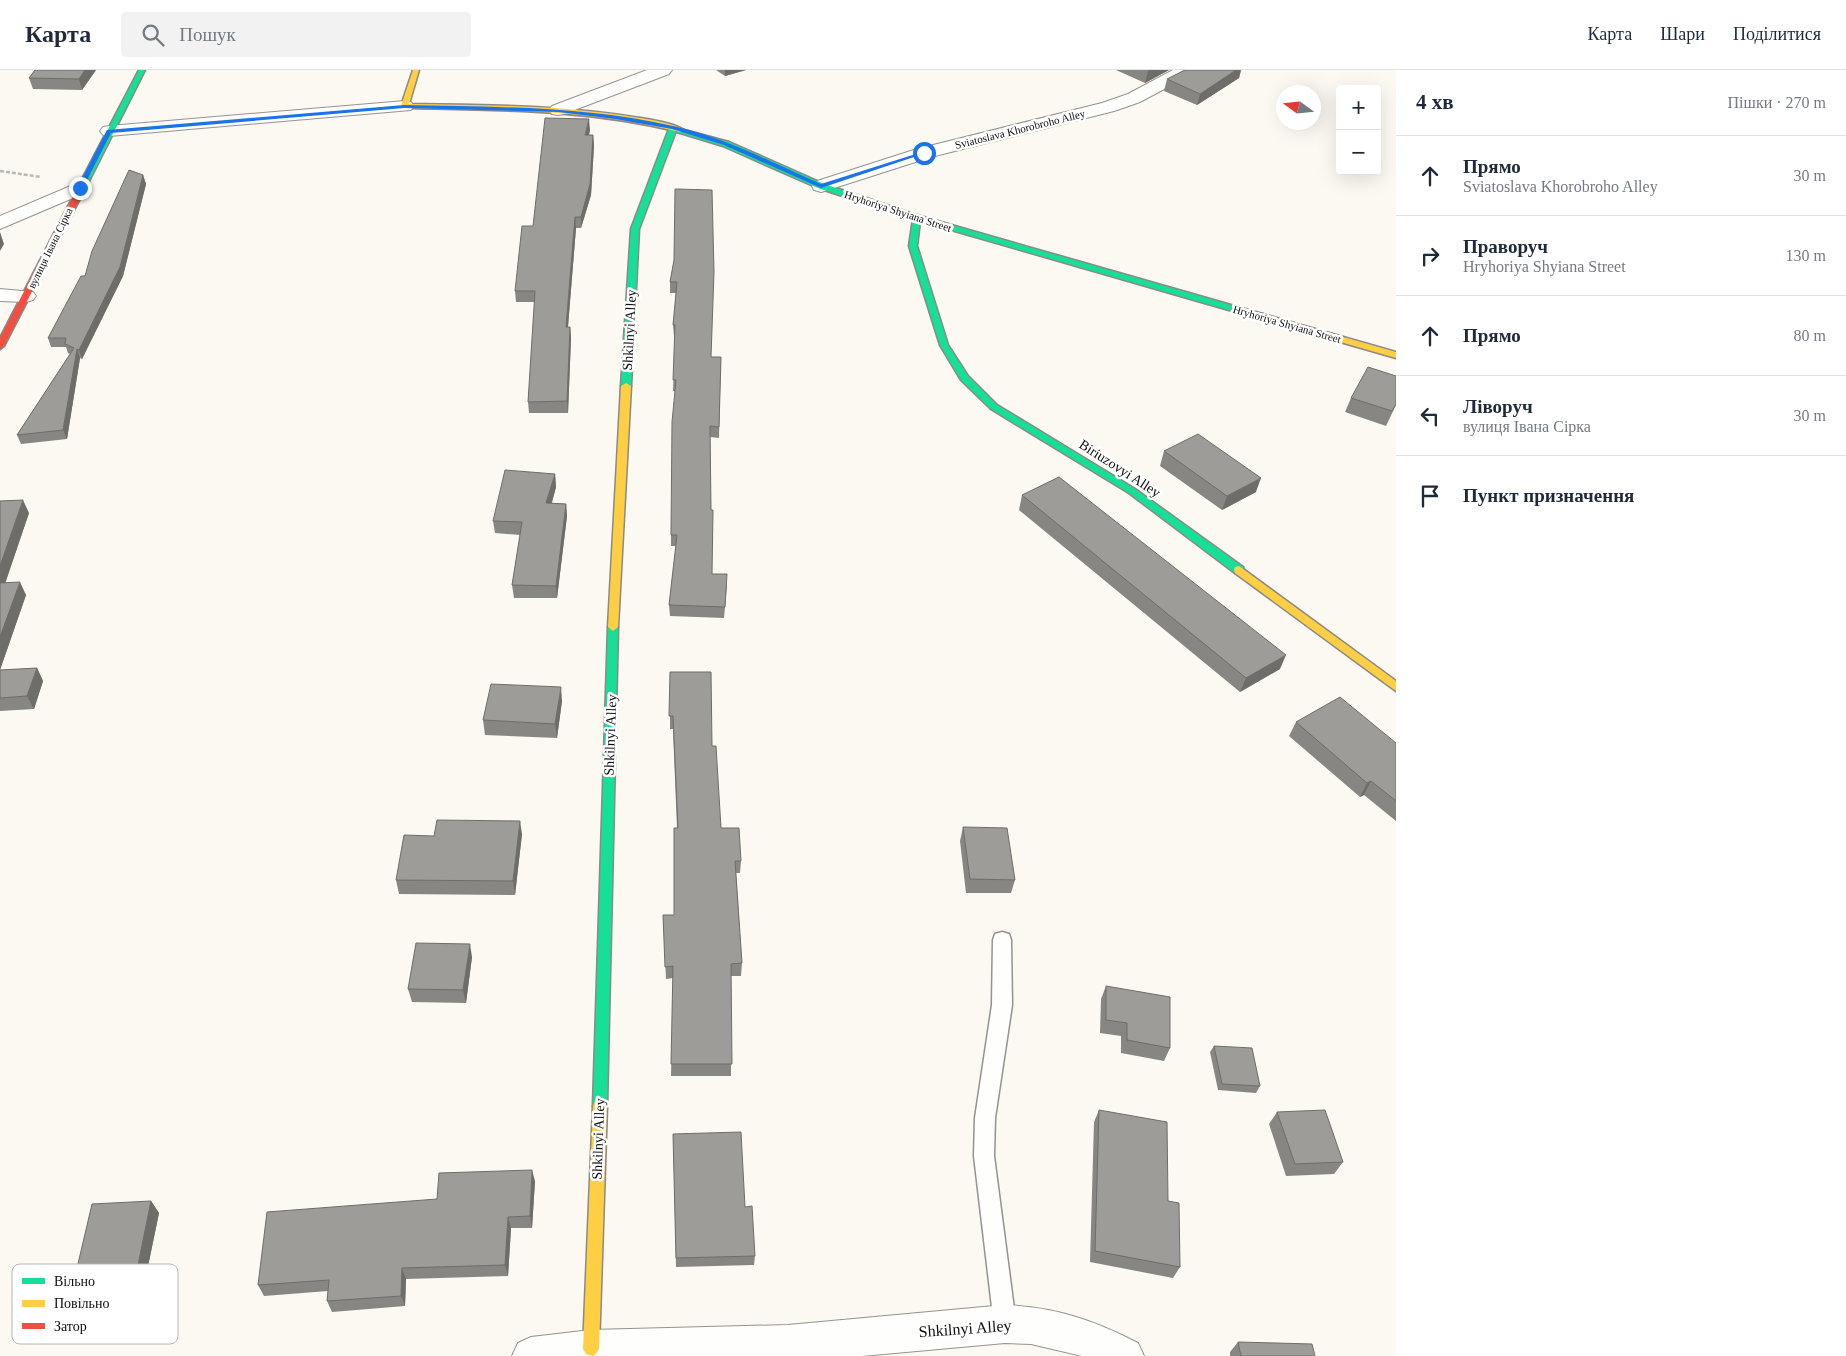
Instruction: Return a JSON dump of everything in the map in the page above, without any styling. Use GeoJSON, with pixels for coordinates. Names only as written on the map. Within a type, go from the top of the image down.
{"type":"FeatureCollection","features":[{"type":"Feature","properties":{"kind":"street","name":"вулиця Івана Сірка"},"geometry":{"type":"LineString","coordinates":[[0,346],[142,70]]}},
{"type":"Feature","properties":{"kind":"street"},"geometry":{"type":"LineString","coordinates":[[109,131],[404,106],[416,70]]}},
{"type":"Feature","properties":{"kind":"street"},"geometry":{"type":"LineString","coordinates":[[558,110],[663,70]]}},
{"type":"Feature","properties":{"kind":"street","name":"Sviatoslava Khorobroho Alley"},"geometry":{"type":"LineString","coordinates":[[821,186],[924,153],[1108,107],[1134,98],[1186,70]]}},
{"type":"Feature","properties":{"kind":"street","name":"Hryhoriya Shyiana Street"},"geometry":{"type":"LineString","coordinates":[[404,106],[558,110],[615,117],[673,128],[726,144],[821,186],[917,218],[1396,355]]}},
{"type":"Feature","properties":{"kind":"street","name":"Shkilnyi Alley"},"geometry":{"type":"LineString","coordinates":[[590,1349],[600,1101],[613,625],[635,229],[673,128]]}},
{"type":"Feature","properties":{"kind":"street"},"geometry":{"type":"LineString","coordinates":[[0,223],[80,188]]}},
{"type":"Feature","properties":{"kind":"street","name":"Biriuzovyi Alley"},"geometry":{"type":"LineString","coordinates":[[917,218],[913,246],[944,345],[964,378],[994,407],[1132,491],[1396,687]]}},
{"type":"Feature","properties":{"kind":"street"},"geometry":{"type":"LineString","coordinates":[[0,295],[26,296]]}},
{"type":"Feature","properties":{"kind":"street","name":"Shkilnyi Alley"},"geometry":{"type":"LineString","coordinates":[[531,1356],[590,1349],[788,1344],[1004,1324],[1031,1325],[1094,1340],[1125,1356]]}},
{"type":"Feature","properties":{"kind":"lane"},"geometry":{"type":"LineString","coordinates":[[1002,940],[1002,1005],[985,1118],[984,1156],[1004,1324]]}},
{"type":"Feature","properties":{"kind":"building"},"geometry":{"type":"Polygon","coordinates":[[[35,70],[85,70],[79,79],[29,78],[35,70]]]}},
{"type":"Feature","properties":{"kind":"building"},"geometry":{"type":"Polygon","coordinates":[[[1185,70],[1236,70],[1200,94],[1167,79],[1185,70]]]}},
{"type":"Feature","properties":{"kind":"building"},"geometry":{"type":"Polygon","coordinates":[[[545,118],[589,119],[585,135],[593,135],[590,184],[581,217],[575,217],[566,327],[570,327],[567,401],[528,402],[535,291],[515,291],[522,226],[533,226],[545,118]]]}},
{"type":"Feature","properties":{"kind":"building"},"geometry":{"type":"Polygon","coordinates":[[[129,170],[143,175],[120,267],[79,350],[77,349],[63,430],[17,435],[74,348],[65,344],[66,338],[48,338],[81,276],[85,276],[92,251],[129,170]]]}},
{"type":"Feature","properties":{"kind":"building"},"geometry":{"type":"Polygon","coordinates":[[[675,189],[712,190],[714,272],[711,357],[721,357],[719,427],[710,426],[711,510],[713,510],[712,574],[727,574],[725,607],[669,605],[677,535],[671,535],[672,422],[676,380],[673,380],[675,325],[673,325],[677,282],[670,282],[674,260],[675,189]]]}},
{"type":"Feature","properties":{"kind":"building"},"geometry":{"type":"Polygon","coordinates":[[[1368,367],[1396,376],[1396,404],[1392,411],[1351,398],[1368,367]]]}},
{"type":"Feature","properties":{"kind":"building"},"geometry":{"type":"Polygon","coordinates":[[[1198,434],[1261,478],[1227,496],[1164,451],[1198,434]]]}},
{"type":"Feature","properties":{"kind":"building"},"geometry":{"type":"Polygon","coordinates":[[[505,470],[555,474],[546,503],[566,504],[556,586],[512,585],[522,522],[493,521],[505,470]]]}},
{"type":"Feature","properties":{"kind":"building"},"geometry":{"type":"Polygon","coordinates":[[[1059,477],[1286,655],[1246,678],[1022,495],[1059,477]]]}},
{"type":"Feature","properties":{"kind":"building"},"geometry":{"type":"Polygon","coordinates":[[[23,500],[0,566],[0,501],[23,500]]]}},
{"type":"Feature","properties":{"kind":"building"},"geometry":{"type":"Polygon","coordinates":[[[20,582],[0,637],[0,583],[20,582]]]}},
{"type":"Feature","properties":{"kind":"building"},"geometry":{"type":"Polygon","coordinates":[[[37,668],[27,696],[0,698],[0,670],[37,668]]]}},
{"type":"Feature","properties":{"kind":"building"},"geometry":{"type":"Polygon","coordinates":[[[670,672],[711,672],[712,746],[716,746],[721,828],[739,828],[741,861],[735,861],[742,963],[731,964],[732,1064],[671,1064],[673,966],[665,967],[663,915],[674,915],[674,828],[678,828],[673,716],[669,716],[670,672]]]}},
{"type":"Feature","properties":{"kind":"building"},"geometry":{"type":"Polygon","coordinates":[[[491,684],[561,687],[555,724],[483,720],[491,684]]]}},
{"type":"Feature","properties":{"kind":"building"},"geometry":{"type":"Polygon","coordinates":[[[1340,697],[1396,743],[1396,801],[1371,781],[1367,783],[1296,722],[1340,697]]]}},
{"type":"Feature","properties":{"kind":"building"},"geometry":{"type":"Polygon","coordinates":[[[437,820],[520,821],[513,881],[396,880],[404,835],[434,836],[437,820]]]}},
{"type":"Feature","properties":{"kind":"building"},"geometry":{"type":"Polygon","coordinates":[[[963,827],[1007,828],[1015,880],[970,879],[963,827]]]}},
{"type":"Feature","properties":{"kind":"building"},"geometry":{"type":"Polygon","coordinates":[[[416,943],[470,944],[463,990],[408,989],[416,943]]]}},
{"type":"Feature","properties":{"kind":"building"},"geometry":{"type":"Polygon","coordinates":[[[1106,986],[1170,997],[1170,1048],[1127,1040],[1127,1023],[1106,1020],[1106,986]]]}},
{"type":"Feature","properties":{"kind":"building"},"geometry":{"type":"Polygon","coordinates":[[[1214,1046],[1252,1048],[1260,1086],[1222,1084],[1214,1046]]]}},
{"type":"Feature","properties":{"kind":"building"},"geometry":{"type":"Polygon","coordinates":[[[1099,1110],[1167,1122],[1168,1201],[1179,1203],[1180,1267],[1095,1251],[1099,1110]]]}},
{"type":"Feature","properties":{"kind":"building"},"geometry":{"type":"Polygon","coordinates":[[[1325,1110],[1343,1162],[1295,1164],[1277,1112],[1325,1110]]]}},
{"type":"Feature","properties":{"kind":"building"},"geometry":{"type":"Polygon","coordinates":[[[741,1132],[745,1207],[752,1206],[755,1256],[676,1258],[673,1134],[741,1132]]]}},
{"type":"Feature","properties":{"kind":"building"},"geometry":{"type":"Polygon","coordinates":[[[532,1170],[530,1216],[508,1217],[505,1265],[402,1268],[401,1296],[327,1301],[329,1280],[258,1285],[267,1212],[437,1199],[439,1173],[532,1170]]]}},
{"type":"Feature","properties":{"kind":"building"},"geometry":{"type":"Polygon","coordinates":[[[151,1201],[138,1264],[78,1264],[92,1204],[151,1201]]]}},
{"type":"Feature","properties":{"kind":"building"},"geometry":{"type":"Polygon","coordinates":[[[1238,1342],[1312,1344],[1315,1356],[1241,1356],[1238,1342]]]}},
{"type":"Feature","properties":{"kind":"traffic: fast"},"geometry":{"type":"LineString","coordinates":[[84,183],[142,70]]}},
{"type":"Feature","properties":{"kind":"traffic: fast"},"geometry":{"type":"LineString","coordinates":[[626,386],[635,229],[673,128]]}},
{"type":"Feature","properties":{"kind":"traffic: fast"},"geometry":{"type":"LineString","coordinates":[[680,130],[726,144],[821,186],[917,218],[1263,317]]}},
{"type":"Feature","properties":{"kind":"traffic: fast"},"geometry":{"type":"LineString","coordinates":[[917,218],[913,246],[944,345],[964,378],[994,407],[1132,491],[1239,570]]}},
{"type":"Feature","properties":{"kind":"traffic: fast"},"geometry":{"type":"LineString","coordinates":[[600,1106],[613,627]]}},
{"type":"Feature","properties":{"kind":"traffic: slow"},"geometry":{"type":"LineString","coordinates":[[416,70],[405,106],[544,109],[579,112],[647,122],[680,130]]}},
{"type":"Feature","properties":{"kind":"traffic: slow"},"geometry":{"type":"LineString","coordinates":[[1263,317],[1396,355]]}},
{"type":"Feature","properties":{"kind":"traffic: slow"},"geometry":{"type":"LineString","coordinates":[[613,627],[626,386]]}},
{"type":"Feature","properties":{"kind":"traffic: slow"},"geometry":{"type":"LineString","coordinates":[[1239,570],[1396,687]]}},
{"type":"Feature","properties":{"kind":"traffic: slow"},"geometry":{"type":"LineString","coordinates":[[591,1349],[600,1106]]}},
{"type":"Feature","properties":{"kind":"traffic: jam"},"geometry":{"type":"LineString","coordinates":[[0,346],[84,183]]}},
{"type":"Feature","properties":{"kind":"route"},"geometry":{"type":"LineString","coordinates":[[80,188],[109,131],[404,106],[558,110],[615,117],[673,128],[726,144],[773,163],[821,186],[924,153]]}}]}
